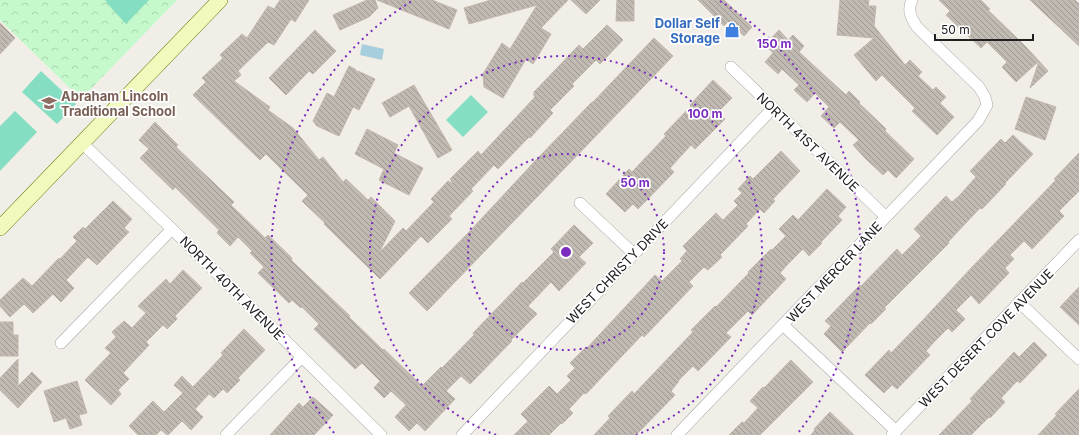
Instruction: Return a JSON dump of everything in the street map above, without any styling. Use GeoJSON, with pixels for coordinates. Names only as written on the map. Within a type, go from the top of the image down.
{"type":"FeatureCollection","features":[{"type":"Feature","properties":{"kind":"main road"},"geometry":{"type":"LineString","coordinates":[[0,228],[220,0]]}},
{"type":"Feature","properties":{"kind":"street","name":"WEST MERCER LANE"},"geometry":{"type":"LineString","coordinates":[[677,435],[978,121],[987,105],[979,88],[917,28],[911,17],[910,6],[912,0]]}},
{"type":"Feature","properties":{"kind":"street","name":"NORTH 41ST AVENUE"},"geometry":{"type":"LineString","coordinates":[[731,67],[886,217]]}},
{"type":"Feature","properties":{"kind":"street","name":"WEST CHRISTY DRIVE"},"geometry":{"type":"LineString","coordinates":[[462,435],[773,108]]}},
{"type":"Feature","properties":{"kind":"street","name":"NORTH 40TH AVENUE"},"geometry":{"type":"LineString","coordinates":[[82,143],[172,229],[381,435]]}},
{"type":"Feature","properties":{"kind":"street"},"geometry":{"type":"LineString","coordinates":[[580,203],[634,254]]}},
{"type":"Feature","properties":{"kind":"street"},"geometry":{"type":"LineString","coordinates":[[61,342],[172,229]]}},
{"type":"Feature","properties":{"kind":"street","name":"WEST DESERT COVE AVENUE"},"geometry":{"type":"LineString","coordinates":[[894,433],[1079,240]]}},
{"type":"Feature","properties":{"kind":"street"},"geometry":{"type":"LineString","coordinates":[[1019,302],[1079,358]]}},
{"type":"Feature","properties":{"kind":"street"},"geometry":{"type":"LineString","coordinates":[[783,325],[894,433]]}},
{"type":"Feature","properties":{"kind":"street"},"geometry":{"type":"LineString","coordinates":[[226,435],[302,357]]}},
{"type":"Feature","properties":{"kind":"green space"},"geometry":{"type":"Polygon","coordinates":[[[0,0],[177,0],[81,99],[0,20],[0,0]]]}},
{"type":"Feature","properties":{"kind":"green space"},"geometry":{"type":"Polygon","coordinates":[[[105,0],[149,0],[126,24],[105,0]]]}},
{"type":"Feature","properties":{"kind":"green space"},"geometry":{"type":"Polygon","coordinates":[[[41,71],[76,104],[57,124],[22,92],[41,71]]]}},
{"type":"Feature","properties":{"kind":"green space"},"geometry":{"type":"Polygon","coordinates":[[[471,95],[488,112],[463,137],[446,120],[471,95]]]}},
{"type":"Feature","properties":{"kind":"green space"},"geometry":{"type":"Polygon","coordinates":[[[15,111],[37,132],[0,171],[0,126],[15,111]]]}},
{"type":"Feature","properties":{"kind":"water"},"geometry":{"type":"Polygon","coordinates":[[[362,44],[384,49],[382,60],[360,55],[362,44]]]}},
{"type":"Feature","properties":{"kind":"building"},"geometry":{"type":"Polygon","coordinates":[[[280,0],[309,0],[295,22],[291,19],[274,45],[268,42],[238,71],[241,75],[234,81],[270,107],[268,110],[293,128],[319,160],[323,157],[343,182],[346,179],[368,200],[371,197],[395,221],[379,253],[403,228],[406,231],[434,202],[431,199],[448,181],[453,184],[450,179],[478,151],[481,155],[535,97],[534,92],[579,45],[583,49],[607,25],[623,40],[600,64],[596,60],[572,84],[574,86],[550,110],[553,113],[530,138],[529,137],[498,169],[494,165],[471,189],[473,191],[449,216],[452,219],[428,243],[421,236],[380,279],[302,201],[308,195],[266,154],[260,160],[193,95],[206,82],[202,78],[223,58],[220,55],[242,34],[247,38],[268,6],[274,9],[280,0]]]}},
{"type":"Feature","properties":{"kind":"building"},"geometry":{"type":"Polygon","coordinates":[[[367,0],[375,0],[378,8],[369,17],[340,30],[333,15],[367,0]]]}},
{"type":"Feature","properties":{"kind":"building"},"geometry":{"type":"Polygon","coordinates":[[[377,0],[432,0],[457,10],[449,29],[377,0]]]}},
{"type":"Feature","properties":{"kind":"building"},"geometry":{"type":"Polygon","coordinates":[[[491,0],[568,0],[541,28],[551,34],[533,64],[526,59],[503,98],[484,87],[483,74],[502,43],[510,49],[537,5],[469,24],[464,8],[491,0]]]}},
{"type":"Feature","properties":{"kind":"building"},"geometry":{"type":"Polygon","coordinates":[[[571,0],[600,0],[586,14],[571,0]]]}},
{"type":"Feature","properties":{"kind":"building"},"geometry":{"type":"Polygon","coordinates":[[[617,0],[634,0],[634,21],[616,21],[617,0]]]}},
{"type":"Feature","properties":{"kind":"building"},"geometry":{"type":"Polygon","coordinates":[[[698,0],[724,0],[752,27],[744,36],[728,21],[724,26],[698,0]]]}},
{"type":"Feature","properties":{"kind":"building"},"geometry":{"type":"Polygon","coordinates":[[[840,0],[869,0],[868,6],[876,6],[874,26],[905,65],[910,60],[922,72],[918,76],[933,90],[936,87],[946,97],[940,103],[954,117],[937,135],[912,111],[915,108],[882,75],[876,81],[854,55],[874,38],[837,35],[840,0]]]}},
{"type":"Feature","properties":{"kind":"building"},"geometry":{"type":"Polygon","coordinates":[[[939,0],[981,0],[990,9],[988,10],[1039,61],[1016,82],[1002,67],[1007,62],[987,42],[981,48],[946,15],[950,11],[939,0]]]}},
{"type":"Feature","properties":{"kind":"building"},"geometry":{"type":"Polygon","coordinates":[[[1030,0],[1075,0],[1079,4],[1079,46],[1030,0]]]}},
{"type":"Feature","properties":{"kind":"building"},"geometry":{"type":"Polygon","coordinates":[[[0,23],[15,38],[0,54],[0,23]]]}},
{"type":"Feature","properties":{"kind":"building"},"geometry":{"type":"Polygon","coordinates":[[[315,30],[336,51],[313,74],[309,71],[286,95],[269,78],[315,30]]]}},
{"type":"Feature","properties":{"kind":"building"},"geometry":{"type":"Polygon","coordinates":[[[779,30],[788,40],[793,35],[804,46],[799,52],[846,95],[849,91],[860,102],[859,103],[886,129],[885,131],[914,159],[896,178],[888,170],[883,175],[866,159],[853,145],[859,140],[840,122],[834,128],[821,116],[829,107],[815,93],[807,102],[794,90],[799,85],[782,69],[778,74],[765,62],[773,53],[765,45],[779,30]]]}},
{"type":"Feature","properties":{"kind":"building"},"geometry":{"type":"Polygon","coordinates":[[[654,38],[673,56],[427,311],[409,293],[654,38]]]}},
{"type":"Feature","properties":{"kind":"building"},"geometry":{"type":"Polygon","coordinates":[[[1039,61],[1048,71],[1030,88],[1039,61]]]}},
{"type":"Feature","properties":{"kind":"building"},"geometry":{"type":"Polygon","coordinates":[[[349,66],[355,69],[359,74],[358,71],[375,79],[359,110],[353,107],[339,136],[317,126],[313,121],[327,93],[334,97],[349,66]]]}},
{"type":"Feature","properties":{"kind":"building"},"geometry":{"type":"Polygon","coordinates":[[[713,80],[732,98],[718,112],[725,119],[695,149],[691,145],[670,168],[674,172],[638,209],[633,204],[625,212],[606,194],[629,169],[632,172],[666,136],[664,134],[713,80]]]}},
{"type":"Feature","properties":{"kind":"building"},"geometry":{"type":"Polygon","coordinates":[[[414,85],[452,150],[438,158],[409,106],[390,117],[382,103],[414,85]]]}},
{"type":"Feature","properties":{"kind":"building"},"geometry":{"type":"Polygon","coordinates":[[[1026,97],[1056,107],[1045,140],[1015,129],[1026,97]]]}},
{"type":"Feature","properties":{"kind":"building"},"geometry":{"type":"Polygon","coordinates":[[[155,122],[178,145],[176,147],[234,202],[231,205],[265,238],[268,235],[292,258],[291,260],[350,316],[349,317],[422,386],[474,335],[473,333],[522,282],[523,283],[554,252],[551,249],[574,225],[593,243],[579,257],[586,263],[559,291],[551,282],[528,306],[537,314],[470,384],[461,376],[446,391],[455,399],[425,431],[417,423],[409,431],[395,417],[406,405],[391,391],[384,398],[374,388],[380,381],[362,363],[355,369],[314,329],[319,324],[302,307],[301,308],[292,300],[289,303],[258,273],[264,267],[250,253],[252,251],[238,237],[230,246],[217,233],[219,230],[175,187],[173,190],[140,158],[149,149],[139,140],[155,122]]]}},
{"type":"Feature","properties":{"kind":"building"},"geometry":{"type":"Polygon","coordinates":[[[367,129],[398,145],[394,153],[423,168],[409,195],[379,180],[384,169],[355,154],[367,129]]]}},
{"type":"Feature","properties":{"kind":"building"},"geometry":{"type":"Polygon","coordinates":[[[1013,135],[1033,154],[982,209],[980,208],[948,242],[949,243],[884,308],[886,309],[842,352],[824,334],[831,326],[825,321],[897,249],[902,255],[921,236],[914,229],[946,196],[952,202],[959,196],[976,177],[970,171],[1001,139],[1005,143],[1013,135]]]}},
{"type":"Feature","properties":{"kind":"building"},"geometry":{"type":"Polygon","coordinates":[[[781,151],[800,171],[773,199],[775,201],[764,213],[760,209],[746,224],[748,226],[720,255],[722,257],[708,270],[704,267],[689,282],[693,286],[644,337],[642,335],[586,394],[584,393],[569,409],[573,413],[562,424],[561,423],[549,435],[514,435],[528,421],[521,414],[549,386],[557,394],[571,380],[567,376],[575,368],[570,363],[586,347],[587,348],[655,275],[662,281],[682,261],[680,259],[687,251],[683,246],[716,213],[723,220],[738,205],[734,201],[742,193],[738,189],[750,176],[753,179],[781,151]]]}},
{"type":"Feature","properties":{"kind":"building"},"geometry":{"type":"Polygon","coordinates":[[[1079,153],[1079,191],[1059,211],[1064,216],[1032,249],[1024,241],[1010,255],[1014,259],[1005,268],[1009,273],[979,304],[971,295],[956,310],[965,319],[952,332],[948,328],[934,342],[926,351],[930,355],[897,389],[892,385],[884,393],[865,375],[889,350],[891,353],[922,321],[1056,180],[1054,179],[1079,153]]]}},
{"type":"Feature","properties":{"kind":"building"},"geometry":{"type":"Polygon","coordinates":[[[827,189],[846,207],[838,216],[842,220],[821,242],[822,243],[809,256],[803,249],[787,265],[780,273],[786,279],[752,315],[748,311],[726,333],[731,337],[698,371],[693,366],[678,381],[671,391],[675,395],[636,435],[594,435],[610,418],[608,416],[632,391],[634,394],[693,332],[691,330],[715,306],[716,307],[771,249],[772,250],[786,236],[779,229],[793,215],[798,220],[827,189]]]}},
{"type":"Feature","properties":{"kind":"building"},"geometry":{"type":"Polygon","coordinates":[[[113,201],[132,219],[124,228],[129,232],[97,265],[88,257],[66,280],[74,288],[61,302],[53,294],[33,313],[24,304],[10,317],[0,306],[0,300],[23,278],[32,286],[77,241],[73,237],[83,227],[85,229],[113,201]]]}},
{"type":"Feature","properties":{"kind":"building"},"geometry":{"type":"Polygon","coordinates":[[[183,270],[202,288],[175,316],[177,319],[167,329],[163,325],[146,342],[149,345],[123,373],[129,379],[118,390],[121,394],[111,405],[85,380],[111,353],[105,348],[116,337],[112,332],[124,321],[132,328],[146,313],[138,306],[166,279],[170,284],[183,270]]]}},
{"type":"Feature","properties":{"kind":"building"},"geometry":{"type":"Polygon","coordinates":[[[1079,287],[1079,325],[1060,307],[1079,287]]]}},
{"type":"Feature","properties":{"kind":"building"},"geometry":{"type":"Polygon","coordinates":[[[0,322],[13,322],[13,335],[18,335],[18,356],[0,356],[0,322]]]}},
{"type":"Feature","properties":{"kind":"building"},"geometry":{"type":"Polygon","coordinates":[[[244,329],[265,350],[238,378],[240,380],[227,393],[223,389],[214,398],[209,394],[195,409],[203,417],[191,430],[182,421],[168,435],[161,430],[156,435],[138,435],[129,426],[153,401],[164,412],[183,393],[174,385],[182,376],[193,387],[223,355],[221,353],[244,329]]]}},
{"type":"Feature","properties":{"kind":"building"},"geometry":{"type":"Polygon","coordinates":[[[1034,342],[1047,355],[1020,383],[1017,381],[1001,398],[1005,402],[990,418],[989,417],[971,435],[939,435],[972,401],[970,399],[1014,352],[1019,357],[1034,342]]]}},
{"type":"Feature","properties":{"kind":"building"},"geometry":{"type":"Polygon","coordinates":[[[18,359],[18,386],[32,372],[42,382],[18,408],[0,390],[0,378],[18,359]]]}},
{"type":"Feature","properties":{"kind":"building"},"geometry":{"type":"Polygon","coordinates":[[[791,360],[813,382],[760,435],[729,435],[742,422],[744,423],[758,408],[750,401],[791,360]]]}},
{"type":"Feature","properties":{"kind":"building"},"geometry":{"type":"Polygon","coordinates":[[[77,381],[87,413],[79,415],[82,425],[70,429],[66,418],[54,422],[44,391],[77,381]]]}},
{"type":"Feature","properties":{"kind":"building"},"geometry":{"type":"Polygon","coordinates":[[[1079,389],[1079,435],[1038,435],[1057,415],[1055,414],[1079,389]]]}},
{"type":"Feature","properties":{"kind":"building"},"geometry":{"type":"Polygon","coordinates":[[[313,397],[333,415],[314,435],[270,435],[299,403],[303,407],[313,397]]]}},
{"type":"Feature","properties":{"kind":"building"},"geometry":{"type":"Polygon","coordinates":[[[830,412],[854,435],[811,435],[815,430],[814,429],[830,412]]]}},
{"type":"Feature","properties":{"kind":"place","name":"Dollar Self Storage"},"geometry":{"type":"Point","coordinates":[732,30]}},
{"type":"Feature","properties":{"kind":"place","name":"Abraham Lincoln Traditional School"},"geometry":{"type":"Point","coordinates":[49,103]}}]}
